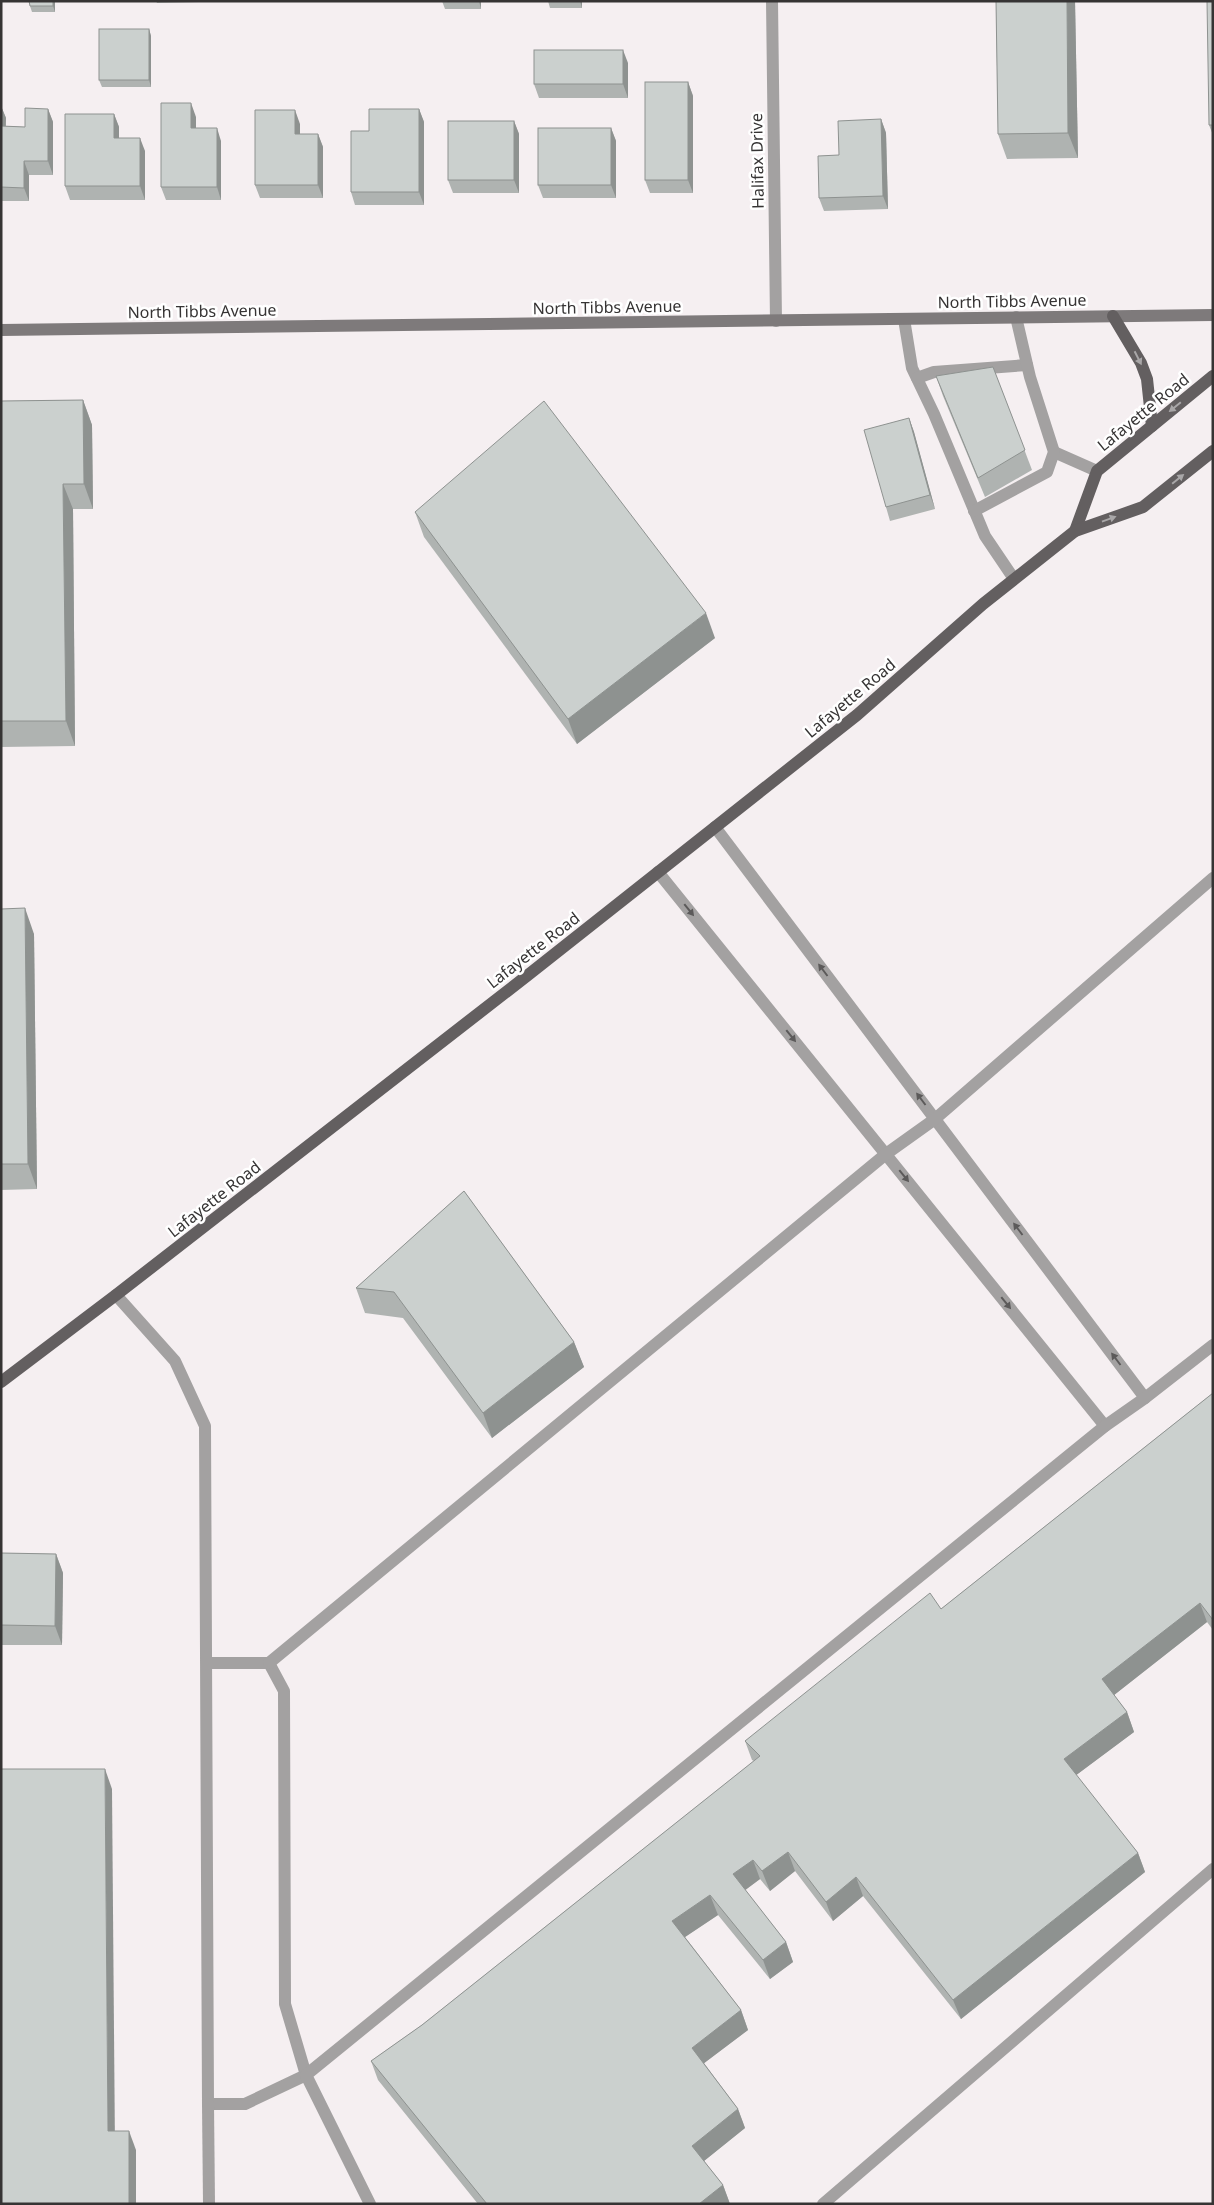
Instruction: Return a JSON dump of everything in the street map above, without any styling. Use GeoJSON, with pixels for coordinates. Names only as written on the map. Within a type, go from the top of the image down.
{"type":"FeatureCollection","features":[{"type":"Feature","properties":{"kind":"main road"},"geometry":{"type":"LineString","coordinates":[[1114,316],[1141,363],[1146,379],[1152,426]]}},
{"type":"Feature","properties":{"kind":"main road","name":"Lafayette Road"},"geometry":{"type":"LineString","coordinates":[[1075,531],[1097,471],[1213,376]]}},
{"type":"Feature","properties":{"kind":"main road","name":"Lafayette Road"},"geometry":{"type":"LineString","coordinates":[[1,1382],[116,1295],[857,715],[983,604],[1075,531],[1143,507],[1213,451]]}},
{"type":"Feature","properties":{"kind":"street","name":"Halifax Drive"},"geometry":{"type":"LineString","coordinates":[[772,1],[776,321]]}},
{"type":"Feature","properties":{"kind":"street","name":"North Tibbs Avenue"},"geometry":{"type":"LineString","coordinates":[[1,330],[1213,315]]}},
{"type":"Feature","properties":{"kind":"street"},"geometry":{"type":"LineString","coordinates":[[974,511],[1047,472],[1054,452],[1027,365],[1016,317]]}},
{"type":"Feature","properties":{"kind":"street"},"geometry":{"type":"LineString","coordinates":[[904,319],[912,368],[934,414],[984,536],[1014,579]]}},
{"type":"Feature","properties":{"kind":"street"},"geometry":{"type":"LineString","coordinates":[[917,378],[934,372],[1027,365]]}},
{"type":"Feature","properties":{"kind":"street"},"geometry":{"type":"LineString","coordinates":[[1054,452],[1097,471]]}},
{"type":"Feature","properties":{"kind":"street"},"geometry":{"type":"LineString","coordinates":[[715,827],[1145,1398]]}},
{"type":"Feature","properties":{"kind":"street"},"geometry":{"type":"LineString","coordinates":[[658,872],[1106,1426]]}},
{"type":"Feature","properties":{"kind":"street"},"geometry":{"type":"LineString","coordinates":[[206,1663],[269,1663],[886,1154],[936,1119],[1213,878]]}},
{"type":"Feature","properties":{"kind":"street"},"geometry":{"type":"LineString","coordinates":[[116,1295],[175,1361],[205,1426],[209,2204]]}},
{"type":"Feature","properties":{"kind":"street"},"geometry":{"type":"LineString","coordinates":[[208,2104],[245,2104],[306,2075],[1106,1426],[1213,1345]]}},
{"type":"Feature","properties":{"kind":"street"},"geometry":{"type":"LineString","coordinates":[[269,1663],[284,1691],[285,2004],[306,2075],[370,2204]]}},
{"type":"Feature","properties":{"kind":"street"},"geometry":{"type":"LineString","coordinates":[[823,2204],[1213,1869]]}},
{"type":"Feature","properties":{"kind":"building"},"geometry":{"type":"Polygon","coordinates":[[[29,1],[53,1],[53,6],[30,6],[29,1]]]}},
{"type":"Feature","properties":{"kind":"building"},"geometry":{"type":"Polygon","coordinates":[[[996,1],[1067,1],[1068,133],[998,134],[996,1]]]}},
{"type":"Feature","properties":{"kind":"building"},"geometry":{"type":"Polygon","coordinates":[[[1207,1],[1213,1],[1213,125],[1209,125],[1207,1]]]}},
{"type":"Feature","properties":{"kind":"building"},"geometry":{"type":"Polygon","coordinates":[[[99,29],[149,29],[149,80],[99,80],[99,29]]]}},
{"type":"Feature","properties":{"kind":"building"},"geometry":{"type":"Polygon","coordinates":[[[534,50],[623,50],[623,84],[534,84],[534,50]]]}},
{"type":"Feature","properties":{"kind":"building"},"geometry":{"type":"Polygon","coordinates":[[[645,82],[688,82],[688,180],[645,180],[645,82]]]}},
{"type":"Feature","properties":{"kind":"building"},"geometry":{"type":"Polygon","coordinates":[[[161,103],[191,103],[191,128],[217,128],[217,187],[161,187],[161,103]]]}},
{"type":"Feature","properties":{"kind":"building"},"geometry":{"type":"Polygon","coordinates":[[[25,108],[48,109],[48,161],[24,161],[24,188],[1,187],[1,126],[25,127],[25,108]]]}},
{"type":"Feature","properties":{"kind":"building"},"geometry":{"type":"Polygon","coordinates":[[[369,109],[419,109],[419,192],[351,192],[351,131],[369,131],[369,109]]]}},
{"type":"Feature","properties":{"kind":"building"},"geometry":{"type":"Polygon","coordinates":[[[255,110],[295,110],[295,134],[318,134],[318,185],[255,185],[255,110]]]}},
{"type":"Feature","properties":{"kind":"building"},"geometry":{"type":"Polygon","coordinates":[[[65,114],[114,114],[114,138],[140,138],[140,186],[65,186],[65,114]]]}},
{"type":"Feature","properties":{"kind":"building"},"geometry":{"type":"Polygon","coordinates":[[[881,119],[883,196],[819,198],[818,156],[839,155],[838,121],[881,119]]]}},
{"type":"Feature","properties":{"kind":"building"},"geometry":{"type":"Polygon","coordinates":[[[448,121],[514,121],[514,180],[448,180],[448,121]]]}},
{"type":"Feature","properties":{"kind":"building"},"geometry":{"type":"Polygon","coordinates":[[[538,128],[611,128],[611,185],[538,185],[538,128]]]}},
{"type":"Feature","properties":{"kind":"building"},"geometry":{"type":"Polygon","coordinates":[[[993,367],[1025,450],[978,478],[936,376],[993,367]]]}},
{"type":"Feature","properties":{"kind":"building"},"geometry":{"type":"Polygon","coordinates":[[[83,400],[84,484],[63,484],[66,721],[1,721],[1,401],[83,400]]]}},
{"type":"Feature","properties":{"kind":"building"},"geometry":{"type":"Polygon","coordinates":[[[544,401],[706,613],[568,719],[415,512],[544,401]]]}},
{"type":"Feature","properties":{"kind":"building"},"geometry":{"type":"Polygon","coordinates":[[[909,418],[930,495],[886,507],[864,430],[909,418]]]}},
{"type":"Feature","properties":{"kind":"building"},"geometry":{"type":"Polygon","coordinates":[[[25,908],[28,1164],[1,1164],[1,909],[25,908]]]}},
{"type":"Feature","properties":{"kind":"building"},"geometry":{"type":"Polygon","coordinates":[[[464,1191],[574,1342],[483,1413],[394,1292],[356,1288],[464,1191]]]}},
{"type":"Feature","properties":{"kind":"building"},"geometry":{"type":"Polygon","coordinates":[[[1213,1393],[1213,1620],[1200,1603],[1102,1679],[1127,1712],[1064,1759],[1138,1853],[953,2000],[856,1877],[826,1902],[788,1852],[762,1871],[753,1860],[733,1874],[786,1942],[763,1960],[710,1895],[672,1921],[741,2010],[692,2048],[738,2109],[692,2146],[723,2185],[699,2204],[487,2204],[371,2061],[422,2025],[760,1756],[745,1741],[930,1593],[941,1609],[1213,1393]]]}},
{"type":"Feature","properties":{"kind":"building"},"geometry":{"type":"Polygon","coordinates":[[[1,1553],[56,1554],[55,1626],[1,1625],[1,1553]]]}},
{"type":"Feature","properties":{"kind":"building"},"geometry":{"type":"Polygon","coordinates":[[[1,1769],[105,1769],[108,2131],[129,2131],[129,2204],[1,2204],[1,1769]]]}}]}
